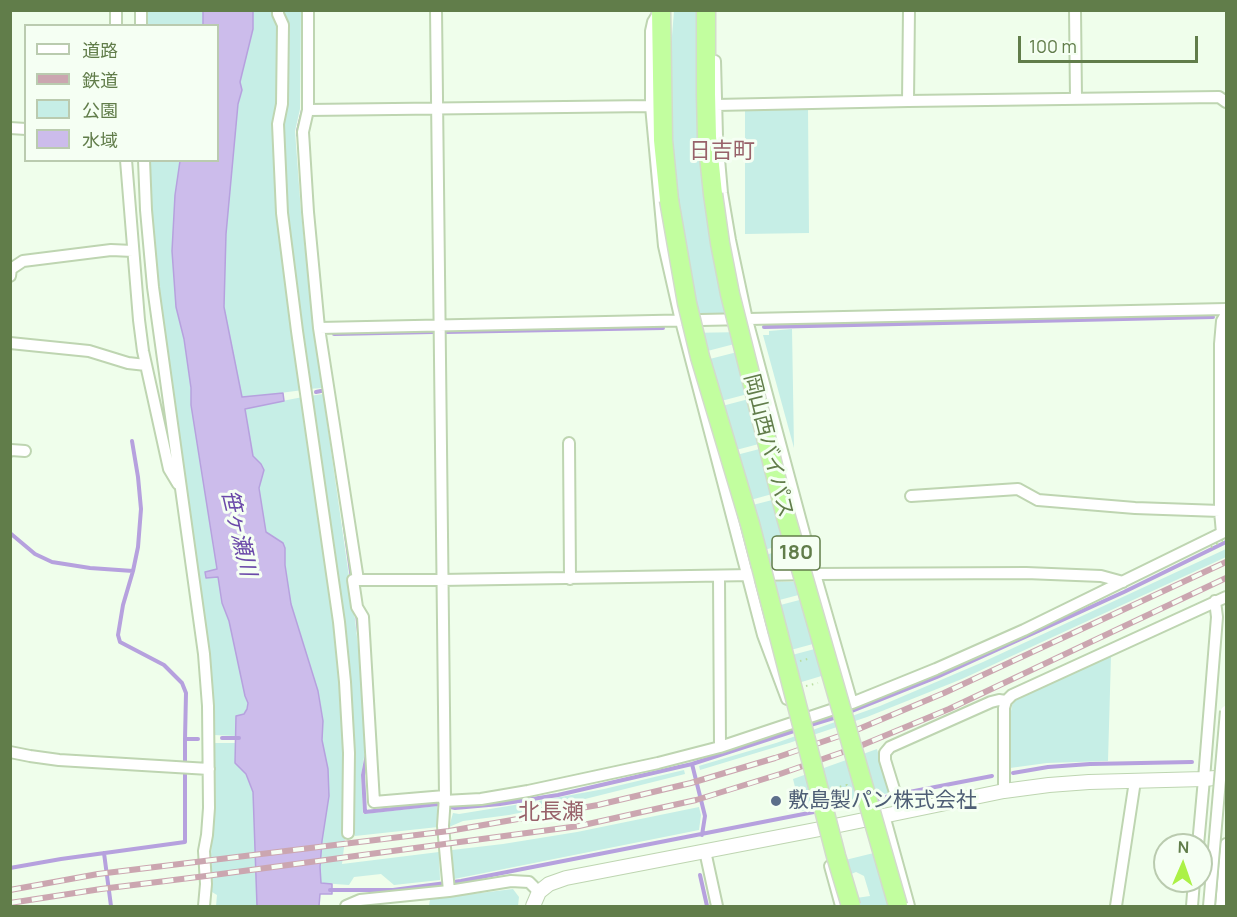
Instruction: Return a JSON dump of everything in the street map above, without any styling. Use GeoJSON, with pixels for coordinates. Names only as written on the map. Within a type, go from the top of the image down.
{"type":"FeatureCollection","features":[{"type":"Feature","properties":{"kind":"highway","name":"岡山西バイパス"},"geometry":{"type":"LineString","coordinates":[[661,10],[663,140],[669,200],[687,303],[700,357],[750,524],[851,906]]}},
{"type":"Feature","properties":{"kind":"highway","name":"岡山西バイパス"},"geometry":{"type":"LineString","coordinates":[[708,10],[707,126],[712,194],[730,294],[786,517],[898,906]]}},
{"type":"Feature","properties":{"kind":"street"},"geometry":{"type":"LineString","coordinates":[[278,10],[283,25],[282,104],[278,124],[282,213],[345,682],[349,753],[348,833]]}},
{"type":"Feature","properties":{"kind":"street"},"geometry":{"type":"LineString","coordinates":[[308,10],[308,110],[303,132],[308,212],[320,328],[358,580]]}},
{"type":"Feature","properties":{"kind":"street"},"geometry":{"type":"LineString","coordinates":[[436,10],[443,826],[449,886]]}},
{"type":"Feature","properties":{"kind":"street"},"geometry":{"type":"LineString","coordinates":[[661,10],[653,22],[651,32],[651,106],[664,246],[681,321],[764,635],[796,722]]}},
{"type":"Feature","properties":{"kind":"street"},"geometry":{"type":"LineString","coordinates":[[708,10],[714,44],[722,193],[730,240],[747,320],[852,703]]}},
{"type":"Feature","properties":{"kind":"street"},"geometry":{"type":"LineString","coordinates":[[908,100],[909,10]]}},
{"type":"Feature","properties":{"kind":"street"},"geometry":{"type":"LineString","coordinates":[[1075,10],[1076,98]]}},
{"type":"Feature","properties":{"kind":"street"},"geometry":{"type":"LineString","coordinates":[[716,105],[908,100],[1219,97],[1227,102]]}},
{"type":"Feature","properties":{"kind":"street"},"geometry":{"type":"LineString","coordinates":[[308,110],[651,106]]}},
{"type":"Feature","properties":{"kind":"street"},"geometry":{"type":"LineString","coordinates":[[126,162],[139,320],[146,365],[170,469],[180,488]]}},
{"type":"Feature","properties":{"kind":"street"},"geometry":{"type":"LineString","coordinates":[[144,162],[153,287],[204,654],[209,769],[209,808],[204,851],[206,884],[204,906]]}},
{"type":"Feature","properties":{"kind":"street"},"geometry":{"type":"LineString","coordinates":[[10,276],[11,269],[23,261],[111,250],[133,251]]}},
{"type":"Feature","properties":{"kind":"street"},"geometry":{"type":"LineString","coordinates":[[320,328],[1227,309]]}},
{"type":"Feature","properties":{"kind":"street"},"geometry":{"type":"LineString","coordinates":[[1123,582],[1101,576],[1026,573],[353,580],[357,607],[363,618],[374,802],[444,802],[481,799],[658,763],[720,747],[852,703],[936,669],[1024,630],[1225,534],[1220,511],[1220,344],[1222,321],[1227,314]]}},
{"type":"Feature","properties":{"kind":"street"},"geometry":{"type":"LineString","coordinates":[[10,343],[89,351],[128,363],[146,365]]}},
{"type":"Feature","properties":{"kind":"street"},"geometry":{"type":"LineString","coordinates":[[569,443],[570,579]]}},
{"type":"Feature","properties":{"kind":"street"},"geometry":{"type":"LineString","coordinates":[[10,451],[26,451]]}},
{"type":"Feature","properties":{"kind":"street"},"geometry":{"type":"LineString","coordinates":[[911,496],[1018,489],[1038,500],[1135,508],[1220,511]]}},
{"type":"Feature","properties":{"kind":"street"},"geometry":{"type":"LineString","coordinates":[[719,577],[720,747]]}},
{"type":"Feature","properties":{"kind":"street"},"geometry":{"type":"LineString","coordinates":[[1004,791],[1004,708],[1006,701],[1012,695],[1227,597]]}},
{"type":"Feature","properties":{"kind":"street"},"geometry":{"type":"LineString","coordinates":[[1199,833],[1217,617],[1215,601]]}},
{"type":"Feature","properties":{"kind":"street"},"geometry":{"type":"LineString","coordinates":[[901,812],[885,760],[885,753],[890,747],[991,702],[1006,701]]}},
{"type":"Feature","properties":{"kind":"street"},"geometry":{"type":"LineString","coordinates":[[1209,906],[1227,711]]}},
{"type":"Feature","properties":{"kind":"street"},"geometry":{"type":"LineString","coordinates":[[10,752],[59,760],[209,769]]}},
{"type":"Feature","properties":{"kind":"street"},"geometry":{"type":"LineString","coordinates":[[533,906],[539,892],[549,884],[566,878],[1004,791],[1059,784],[1227,777]]}},
{"type":"Feature","properties":{"kind":"street"},"geometry":{"type":"LineString","coordinates":[[1116,906],[1135,782]]}},
{"type":"Feature","properties":{"kind":"street"},"geometry":{"type":"LineString","coordinates":[[884,815],[909,906]]}},
{"type":"Feature","properties":{"kind":"street"},"geometry":{"type":"LineString","coordinates":[[820,829],[841,906]]}},
{"type":"Feature","properties":{"kind":"street"},"geometry":{"type":"LineString","coordinates":[[1221,906],[1227,844]]}},
{"type":"Feature","properties":{"kind":"street"},"geometry":{"type":"LineString","coordinates":[[705,851],[717,906]]}},
{"type":"Feature","properties":{"kind":"street"},"geometry":{"type":"LineString","coordinates":[[346,906],[360,900],[397,902],[449,886],[511,881],[529,882],[539,892]]}},
{"type":"Feature","properties":{"kind":"path"},"geometry":{"type":"LineString","coordinates":[[1211,547],[1225,534]]}},
{"type":"Feature","properties":{"kind":"path"},"geometry":{"type":"LineString","coordinates":[[795,663],[810,658]]}},
{"type":"Feature","properties":{"kind":"path"},"geometry":{"type":"LineString","coordinates":[[799,688],[820,682]]}},
{"type":"Feature","properties":{"kind":"path"},"geometry":{"type":"LineString","coordinates":[[828,790],[845,786]]}},
{"type":"Feature","properties":{"kind":"path"},"geometry":{"type":"LineString","coordinates":[[802,798],[806,807]]}},
{"type":"Feature","properties":{"kind":"green space"},"geometry":{"type":"Polygon","coordinates":[[[144,11],[203,11],[203,24],[144,24],[144,11]]]}},
{"type":"Feature","properties":{"kind":"green space"},"geometry":{"type":"Polygon","coordinates":[[[253,11],[275,11],[281,27],[279,104],[275,124],[303,390],[242,398],[224,307],[226,234],[238,104],[242,90],[240,82],[253,29],[253,11]]]}},
{"type":"Feature","properties":{"kind":"green space"},"geometry":{"type":"Polygon","coordinates":[[[281,11],[301,11],[300,109],[295,131],[301,212],[322,388],[308,389],[284,213],[281,11]]]}},
{"type":"Feature","properties":{"kind":"green space"},"geometry":{"type":"Polygon","coordinates":[[[674,11],[696,11],[696,74],[699,74],[740,313],[684,314],[670,133],[670,61],[674,11]]]}},
{"type":"Feature","properties":{"kind":"green space"},"geometry":{"type":"Polygon","coordinates":[[[808,108],[809,233],[745,234],[745,110],[808,108]]]}},
{"type":"Feature","properties":{"kind":"green space"},"geometry":{"type":"Polygon","coordinates":[[[147,162],[180,162],[175,195],[172,251],[176,307],[184,339],[191,405],[217,569],[205,572],[206,578],[218,577],[222,603],[229,621],[248,703],[244,714],[236,716],[236,736],[214,735],[209,659],[156,286],[147,162]]]}},
{"type":"Feature","properties":{"kind":"green space"},"geometry":{"type":"Polygon","coordinates":[[[792,329],[794,448],[763,335],[769,335],[769,331],[792,329]]]}},
{"type":"Feature","properties":{"kind":"green space"},"geometry":{"type":"Polygon","coordinates":[[[744,332],[746,341],[692,355],[687,333],[744,332]]]}},
{"type":"Feature","properties":{"kind":"green space"},"geometry":{"type":"Polygon","coordinates":[[[749,349],[807,559],[804,566],[797,569],[756,569],[748,562],[694,363],[749,349]],[[759,391],[706,405],[707,410],[760,396],[759,391]],[[770,441],[721,454],[721,459],[771,446],[770,441]],[[783,491],[736,504],[737,509],[784,497],[783,491]],[[796,541],[750,554],[751,559],[797,546],[796,541]]]}},
{"type":"Feature","properties":{"kind":"green space"},"geometry":{"type":"Polygon","coordinates":[[[323,394],[362,682],[365,751],[361,776],[363,814],[437,806],[438,827],[355,836],[351,829],[351,753],[309,396],[323,394]]]}},
{"type":"Feature","properties":{"kind":"green space"},"geometry":{"type":"Polygon","coordinates":[[[303,397],[336,622],[346,754],[345,839],[342,864],[439,852],[440,880],[394,885],[381,874],[354,877],[349,885],[321,883],[322,841],[329,796],[328,769],[322,740],[323,721],[318,691],[291,604],[285,565],[285,548],[283,543],[266,532],[259,488],[262,475],[261,464],[253,456],[245,408],[303,397]]]}},
{"type":"Feature","properties":{"kind":"green space"},"geometry":{"type":"Polygon","coordinates":[[[1226,549],[1226,557],[962,679],[867,717],[700,770],[699,766],[776,743],[880,706],[983,662],[1226,549]]]}},
{"type":"Feature","properties":{"kind":"green space"},"geometry":{"type":"Polygon","coordinates":[[[756,581],[809,582],[838,671],[785,687],[754,583],[756,581]],[[810,592],[764,604],[765,609],[811,597],[810,592]],[[824,641],[776,654],[777,659],[826,646],[824,641]]]}},
{"type":"Feature","properties":{"kind":"green space"},"geometry":{"type":"Polygon","coordinates":[[[1111,656],[1108,761],[1047,763],[1010,768],[1011,711],[1016,700],[1111,656]]]}},
{"type":"Feature","properties":{"kind":"green space"},"geometry":{"type":"Polygon","coordinates":[[[214,743],[235,743],[235,763],[246,774],[253,792],[257,906],[216,906],[217,895],[212,892],[214,743]]]}},
{"type":"Feature","properties":{"kind":"green space"},"geometry":{"type":"Polygon","coordinates":[[[877,749],[889,793],[801,811],[793,779],[877,749]]]}},
{"type":"Feature","properties":{"kind":"green space"},"geometry":{"type":"Polygon","coordinates":[[[684,770],[685,774],[573,802],[509,815],[463,821],[449,827],[453,813],[459,814],[604,789],[684,770]]]}},
{"type":"Feature","properties":{"kind":"green space"},"geometry":{"type":"Polygon","coordinates":[[[699,807],[701,815],[699,830],[454,879],[452,850],[577,832],[699,807]]]}},
{"type":"Feature","properties":{"kind":"green space"},"geometry":{"type":"Polygon","coordinates":[[[886,850],[904,906],[844,906],[842,900],[870,896],[864,876],[856,872],[837,880],[833,863],[886,850]]]}},
{"type":"Feature","properties":{"kind":"green space"},"geometry":{"type":"Polygon","coordinates":[[[513,889],[519,897],[518,906],[429,906],[430,899],[513,889]]]}},
{"type":"Feature","properties":{"kind":"water","name":"笹ヶ瀬川"},"geometry":{"type":"Polygon","coordinates":[[[203,11],[253,11],[253,29],[240,82],[242,90],[238,104],[226,234],[224,307],[242,397],[283,393],[284,401],[245,409],[253,456],[264,470],[259,488],[266,532],[283,543],[285,548],[285,565],[291,604],[318,691],[323,721],[322,740],[328,769],[329,796],[320,867],[321,883],[332,884],[332,894],[320,894],[319,906],[257,906],[253,792],[246,774],[235,763],[236,716],[244,714],[248,703],[229,621],[222,603],[218,577],[206,578],[205,572],[217,569],[191,405],[184,339],[176,307],[172,251],[175,195],[180,162],[219,162],[219,24],[203,24],[203,11]]]}},
{"type":"Feature","properties":{"kind":"waterway"},"geometry":{"type":"LineString","coordinates":[[298,135],[303,110],[303,14]]}},
{"type":"Feature","properties":{"kind":"waterway"},"geometry":{"type":"LineString","coordinates":[[764,327],[1213,317]]}},
{"type":"Feature","properties":{"kind":"waterway"},"geometry":{"type":"LineString","coordinates":[[445,332],[663,328]]}},
{"type":"Feature","properties":{"kind":"waterway"},"geometry":{"type":"LineString","coordinates":[[334,334],[433,332]]}},
{"type":"Feature","properties":{"kind":"waterway"},"geometry":{"type":"LineString","coordinates":[[316,392],[326,390]]}},
{"type":"Feature","properties":{"kind":"waterway"},"geometry":{"type":"LineString","coordinates":[[132,441],[141,509],[138,547],[118,635],[120,642],[164,665],[182,683],[186,693],[185,739],[198,739]]}},
{"type":"Feature","properties":{"kind":"waterway"},"geometry":{"type":"LineString","coordinates":[[344,521],[352,579]]}},
{"type":"Feature","properties":{"kind":"waterway"},"geometry":{"type":"LineString","coordinates":[[10,533],[35,554],[52,562],[133,571]]}},
{"type":"Feature","properties":{"kind":"waterway"},"geometry":{"type":"LineString","coordinates":[[847,713],[937,677],[1124,592],[1226,542]]}},
{"type":"Feature","properties":{"kind":"waterway"},"geometry":{"type":"LineString","coordinates":[[357,613],[359,633]]}},
{"type":"Feature","properties":{"kind":"waterway"},"geometry":{"type":"LineString","coordinates":[[807,726],[837,717]]}},
{"type":"Feature","properties":{"kind":"waterway"},"geometry":{"type":"LineString","coordinates":[[367,754],[363,775],[365,812],[438,804],[455,808],[558,795],[692,764],[797,730]]}},
{"type":"Feature","properties":{"kind":"waterway"},"geometry":{"type":"LineString","coordinates":[[222,738],[239,738]]}},
{"type":"Feature","properties":{"kind":"waterway"},"geometry":{"type":"LineString","coordinates":[[10,868],[185,842],[185,739]]}},
{"type":"Feature","properties":{"kind":"waterway"},"geometry":{"type":"LineString","coordinates":[[1013,773],[1048,767],[1090,764],[1192,762]]}},
{"type":"Feature","properties":{"kind":"waterway"},"geometry":{"type":"LineString","coordinates":[[692,764],[705,816],[702,835]]}},
{"type":"Feature","properties":{"kind":"waterway"},"geometry":{"type":"LineString","coordinates":[[904,793],[992,776]]}},
{"type":"Feature","properties":{"kind":"waterway"},"geometry":{"type":"LineString","coordinates":[[873,800],[890,796]]}},
{"type":"Feature","properties":{"kind":"waterway"},"geometry":{"type":"LineString","coordinates":[[829,809],[863,802]]}},
{"type":"Feature","properties":{"kind":"waterway"},"geometry":{"type":"LineString","coordinates":[[330,890],[393,890],[461,881],[819,811]]}},
{"type":"Feature","properties":{"kind":"waterway"},"geometry":{"type":"LineString","coordinates":[[104,853],[111,906]]}},
{"type":"Feature","properties":{"kind":"waterway"},"geometry":{"type":"LineString","coordinates":[[700,875],[707,906]]}},
{"type":"Feature","properties":{"kind":"railway"},"geometry":{"type":"LineString","coordinates":[[10,890],[98,874],[449,831],[598,805],[691,783],[854,731],[944,693],[1226,562]]}},
{"type":"Feature","properties":{"kind":"railway"},"geometry":{"type":"LineString","coordinates":[[10,903],[579,826],[696,800],[860,746],[949,709],[1226,578]]}},
{"type":"Feature","properties":{"kind":"place","name":"敷島製パン株式会社"},"geometry":{"type":"Point","coordinates":[776,801]}},
{"type":"Feature","properties":{"kind":"district","name":"日吉町"},"geometry":{"type":"Point","coordinates":[722,152]}},
{"type":"Feature","properties":{"kind":"district","name":"北長瀬"},"geometry":{"type":"Point","coordinates":[551,813]}}]}
